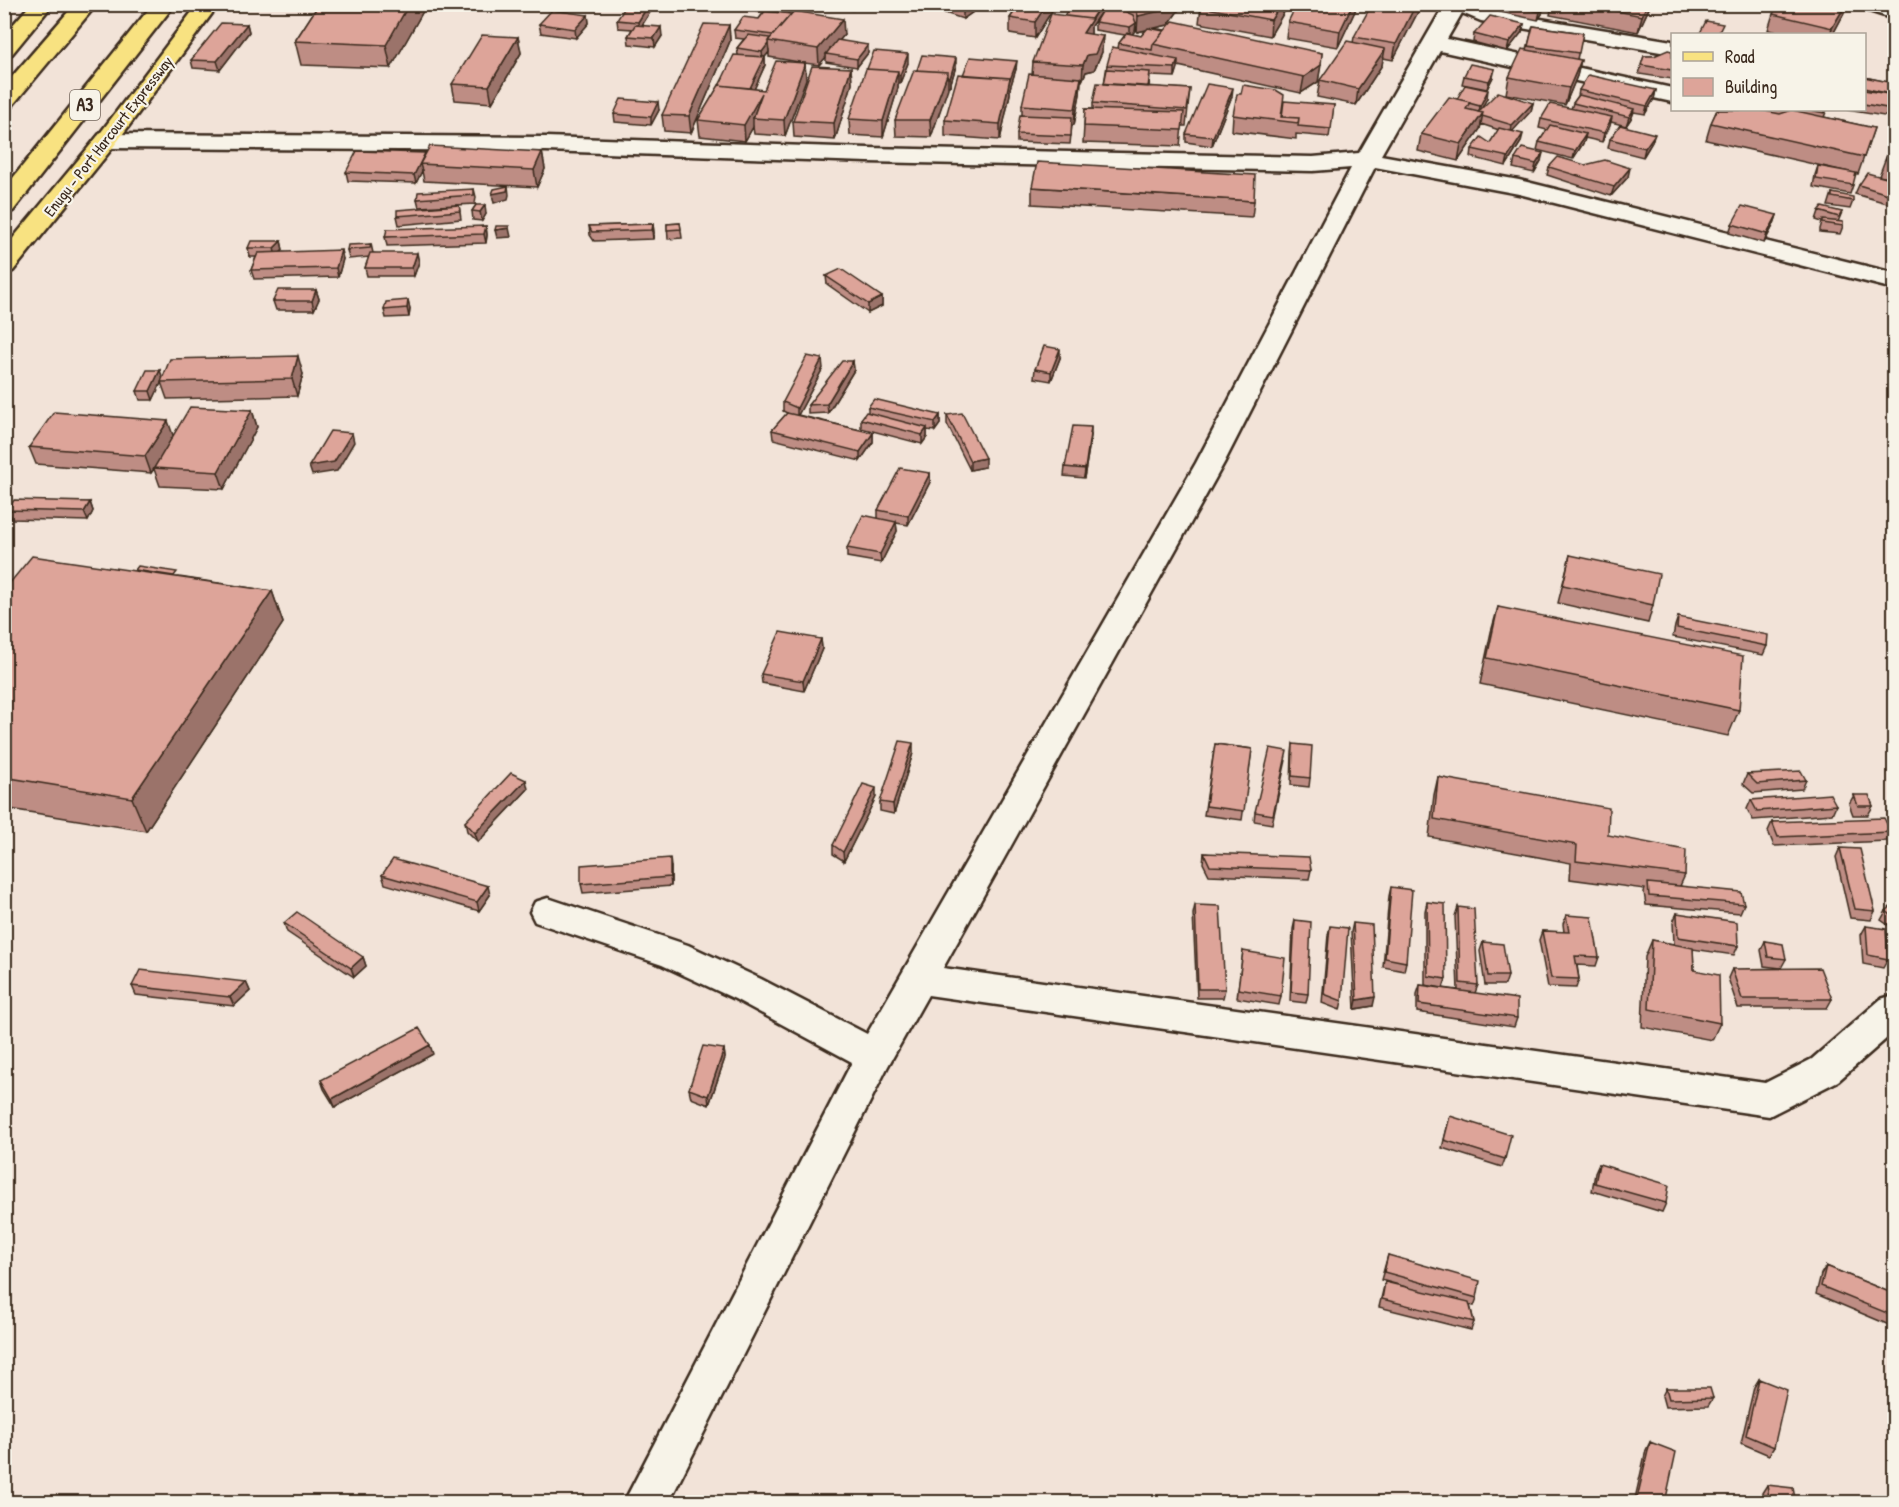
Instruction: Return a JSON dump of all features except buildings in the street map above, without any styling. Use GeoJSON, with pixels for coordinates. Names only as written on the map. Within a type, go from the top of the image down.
{"type":"FeatureCollection","features":[{"type":"Feature","properties":{"kind":"main road"},"geometry":{"type":"LineString","coordinates":[[4,49],[44,4]]}},
{"type":"Feature","properties":{"kind":"main road"},"geometry":{"type":"LineString","coordinates":[[4,101],[87,4]]}},
{"type":"Feature","properties":{"kind":"main road","name":"Enugu - Port Harcourt Expressway"},"geometry":{"type":"LineString","coordinates":[[4,206],[165,4]]}},
{"type":"Feature","properties":{"kind":"main road","name":"Enugu - Port Harcourt Expressway"},"geometry":{"type":"LineString","coordinates":[[4,266],[106,141],[209,4]]}},
{"type":"Feature","properties":{"kind":"street"},"geometry":{"type":"LineString","coordinates":[[646,1503],[874,1056],[1210,463],[1367,159],[1456,4]]}},
{"type":"Feature","properties":{"kind":"street"},"geometry":{"type":"LineString","coordinates":[[1462,4],[1480,15],[1671,47]]}},
{"type":"Feature","properties":{"kind":"street"},"geometry":{"type":"LineString","coordinates":[[1871,4],[1894,13]]}},
{"type":"Feature","properties":{"kind":"street"},"geometry":{"type":"LineString","coordinates":[[1435,44],[1671,95]]}},
{"type":"Feature","properties":{"kind":"street"},"geometry":{"type":"LineString","coordinates":[[106,141],[546,144],[867,155],[1250,164],[1313,164],[1367,159],[1519,187],[1894,281]]}},
{"type":"Feature","properties":{"kind":"street"},"geometry":{"type":"LineString","coordinates":[[548,912],[675,955],[748,989],[874,1056]]}},
{"type":"Feature","properties":{"kind":"street"},"geometry":{"type":"LineString","coordinates":[[919,979],[1769,1100],[1825,1070],[1894,1010]]}}]}
